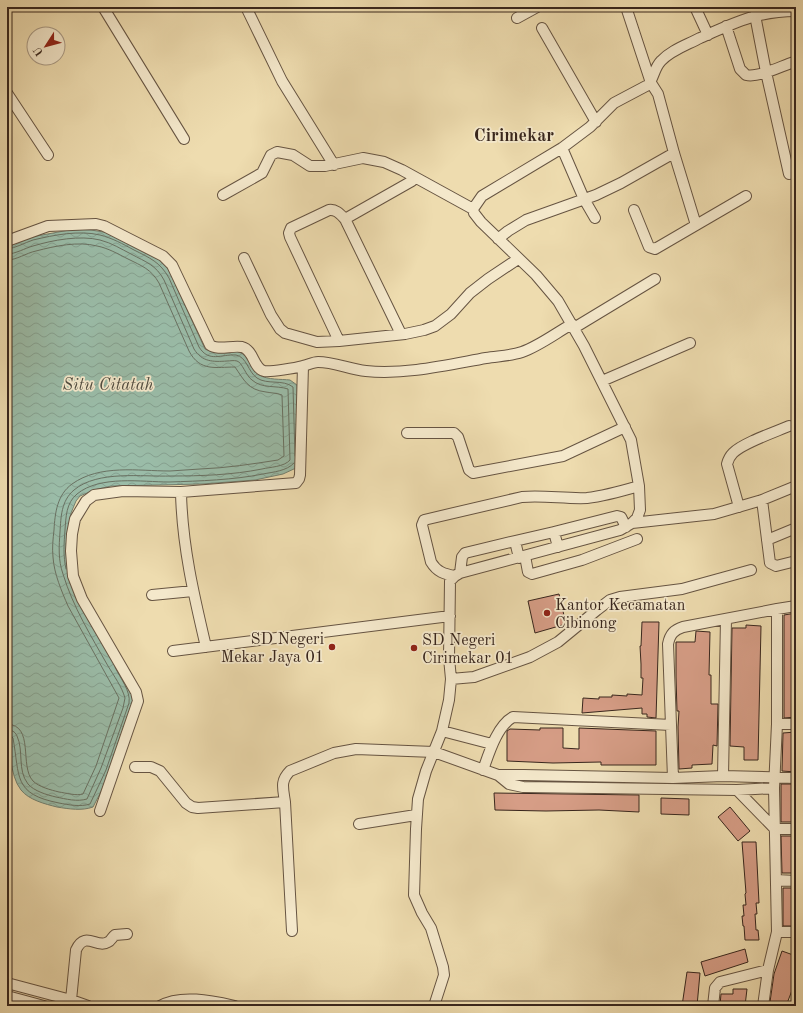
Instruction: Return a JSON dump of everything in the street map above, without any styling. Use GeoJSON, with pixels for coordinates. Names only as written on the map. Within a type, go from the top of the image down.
{"type":"FeatureCollection","features":[{"type":"Feature","properties":{"kind":"street"},"geometry":{"type":"LineString","coordinates":[[102,7],[184,139]]}},
{"type":"Feature","properties":{"kind":"street"},"geometry":{"type":"LineString","coordinates":[[246,7],[282,81],[334,165]]}},
{"type":"Feature","properties":{"kind":"street"},"geometry":{"type":"LineString","coordinates":[[518,18],[537,7]]}},
{"type":"Feature","properties":{"kind":"street"},"geometry":{"type":"LineString","coordinates":[[626,7],[651,83],[658,94],[696,225]]}},
{"type":"Feature","properties":{"kind":"street"},"geometry":{"type":"LineString","coordinates":[[695,7],[708,35]]}},
{"type":"Feature","properties":{"kind":"street"},"geometry":{"type":"LineString","coordinates":[[473,209],[478,201],[491,190],[562,148],[596,122],[614,103],[643,89],[651,83],[656,67],[664,58],[682,47],[764,10],[796,11]]}},
{"type":"Feature","properties":{"kind":"street"},"geometry":{"type":"LineString","coordinates":[[755,15],[789,174]]}},
{"type":"Feature","properties":{"kind":"street"},"geometry":{"type":"LineString","coordinates":[[726,26],[740,69],[744,73],[750,76],[794,62]]}},
{"type":"Feature","properties":{"kind":"street"},"geometry":{"type":"LineString","coordinates":[[542,28],[596,122]]}},
{"type":"Feature","properties":{"kind":"street"},"geometry":{"type":"LineString","coordinates":[[7,93],[48,155]]}},
{"type":"Feature","properties":{"kind":"street"},"geometry":{"type":"LineString","coordinates":[[562,148],[584,199],[595,218]]}},
{"type":"Feature","properties":{"kind":"street"},"geometry":{"type":"LineString","coordinates":[[223,195],[262,173],[271,155],[277,152],[285,152],[293,155],[310,166],[334,165],[363,158],[384,162],[402,170],[473,209],[474,213],[481,222],[547,287],[558,301],[573,326],[632,440],[639,486],[640,510],[637,518],[620,530],[522,557],[457,574],[440,572],[431,562],[422,525],[424,520],[522,497],[536,496],[586,498],[606,495],[639,486]]}},
{"type":"Feature","properties":{"kind":"street"},"geometry":{"type":"LineString","coordinates":[[498,239],[526,220],[596,195],[621,183],[674,152]]}},
{"type":"Feature","properties":{"kind":"street"},"geometry":{"type":"LineString","coordinates":[[345,219],[412,181]]}},
{"type":"Feature","properties":{"kind":"street"},"geometry":{"type":"LineString","coordinates":[[634,210],[649,247],[653,249],[659,247],[746,196]]}},
{"type":"Feature","properties":{"kind":"street"},"geometry":{"type":"LineString","coordinates":[[339,341],[289,233],[291,228],[329,210],[337,211],[345,219],[400,334]]}},
{"type":"Feature","properties":{"kind":"street"},"geometry":{"type":"LineString","coordinates":[[7,241],[48,226],[96,224],[104,226],[168,260],[172,265],[208,342],[213,348],[235,346],[246,349],[251,353],[258,366],[263,370],[295,368],[315,362],[321,362],[366,371],[398,372],[444,366],[523,352],[573,326],[655,279]]}},
{"type":"Feature","properties":{"kind":"street"},"geometry":{"type":"LineString","coordinates":[[244,258],[273,319],[282,332],[317,342],[339,341],[424,330],[442,322],[488,279],[518,259]]}},
{"type":"Feature","properties":{"kind":"street"},"geometry":{"type":"LineString","coordinates":[[602,380],[690,344]]}},
{"type":"Feature","properties":{"kind":"street"},"geometry":{"type":"LineString","coordinates":[[100,811],[138,701],[136,692],[82,599],[73,576],[71,551],[72,534],[74,524],[81,507],[94,495],[123,491],[181,492],[296,482],[300,475],[303,366]]}},
{"type":"Feature","properties":{"kind":"street"},"geometry":{"type":"LineString","coordinates":[[739,507],[727,464],[728,460],[733,453],[741,448],[789,426]]}},
{"type":"Feature","properties":{"kind":"street"},"geometry":{"type":"LineString","coordinates":[[407,433],[454,433],[458,437],[469,470],[473,473],[568,455],[626,428]]}},
{"type":"Feature","properties":{"kind":"street"},"geometry":{"type":"LineString","coordinates":[[629,525],[700,516],[739,507],[762,500],[796,486]]}},
{"type":"Feature","properties":{"kind":"street"},"geometry":{"type":"LineString","coordinates":[[181,492],[182,528],[193,591],[206,647]]}},
{"type":"Feature","properties":{"kind":"street"},"geometry":{"type":"LineString","coordinates":[[762,500],[770,563],[772,566],[776,566],[796,561]]}},
{"type":"Feature","properties":{"kind":"street"},"geometry":{"type":"LineString","coordinates":[[434,1006],[444,975],[444,967],[432,928],[422,913],[414,896],[416,815],[418,800],[426,771],[444,726],[449,700],[451,680],[449,658],[450,581],[457,574],[462,557],[465,553],[617,516],[621,517],[629,525]]}},
{"type":"Feature","properties":{"kind":"street"},"geometry":{"type":"LineString","coordinates":[[767,540],[796,528]]}},
{"type":"Feature","properties":{"kind":"street"},"geometry":{"type":"LineString","coordinates":[[554,532],[558,547]]}},
{"type":"Feature","properties":{"kind":"street"},"geometry":{"type":"LineString","coordinates":[[515,540],[529,573],[582,560],[637,539]]}},
{"type":"Feature","properties":{"kind":"street"},"geometry":{"type":"LineString","coordinates":[[547,550],[552,568]]}},
{"type":"Feature","properties":{"kind":"street"},"geometry":{"type":"LineString","coordinates":[[451,680],[474,676],[530,657],[558,642],[597,610],[620,597],[682,589],[751,570]]}},
{"type":"Feature","properties":{"kind":"street"},"geometry":{"type":"LineString","coordinates":[[152,596],[193,591]]}},
{"type":"Feature","properties":{"kind":"street"},"geometry":{"type":"LineString","coordinates":[[673,778],[668,644],[671,634],[683,627],[796,606]]}},
{"type":"Feature","properties":{"kind":"street"},"geometry":{"type":"LineString","coordinates":[[764,1006],[768,970],[777,932],[774,788],[770,777],[777,724],[776,609]]}},
{"type":"Feature","properties":{"kind":"street"},"geometry":{"type":"LineString","coordinates":[[174,651],[450,616]]}},
{"type":"Feature","properties":{"kind":"street"},"geometry":{"type":"LineString","coordinates":[[723,776],[726,619]]}},
{"type":"Feature","properties":{"kind":"street"},"geometry":{"type":"LineString","coordinates":[[483,770],[492,744],[506,723],[514,717],[671,725]]}},
{"type":"Feature","properties":{"kind":"street"},"geometry":{"type":"LineString","coordinates":[[777,724],[796,724]]}},
{"type":"Feature","properties":{"kind":"street"},"geometry":{"type":"LineString","coordinates":[[444,726],[492,744]]}},
{"type":"Feature","properties":{"kind":"street"},"geometry":{"type":"LineString","coordinates":[[292,931],[285,802],[282,785],[285,776],[290,771],[334,753],[356,749],[434,752],[498,775],[673,778],[723,776],[796,778]]}},
{"type":"Feature","properties":{"kind":"street"},"geometry":{"type":"LineString","coordinates":[[135,767],[151,767],[160,771],[186,803],[192,807],[198,808],[285,802]]}},
{"type":"Feature","properties":{"kind":"street"},"geometry":{"type":"LineString","coordinates":[[498,775],[509,784],[524,787],[737,790],[774,788]]}},
{"type":"Feature","properties":{"kind":"street"},"geometry":{"type":"LineString","coordinates":[[749,801],[770,777]]}},
{"type":"Feature","properties":{"kind":"street"},"geometry":{"type":"LineString","coordinates":[[737,790],[775,829],[796,829]]}},
{"type":"Feature","properties":{"kind":"street"},"geometry":{"type":"LineString","coordinates":[[359,824],[416,815]]}},
{"type":"Feature","properties":{"kind":"street"},"geometry":{"type":"LineString","coordinates":[[776,880],[796,881]]}},
{"type":"Feature","properties":{"kind":"street"},"geometry":{"type":"LineString","coordinates":[[777,932],[796,932]]}},
{"type":"Feature","properties":{"kind":"street"},"geometry":{"type":"LineString","coordinates":[[71,1000],[76,950],[78,946],[82,942],[89,940],[106,943],[110,942],[115,935],[127,934]]}},
{"type":"Feature","properties":{"kind":"street"},"geometry":{"type":"LineString","coordinates":[[713,1006],[715,988],[720,982],[768,970]]}},
{"type":"Feature","properties":{"kind":"street"},"geometry":{"type":"LineString","coordinates":[[7,983],[88,1006]]}},
{"type":"Feature","properties":{"kind":"street"},"geometry":{"type":"LineString","coordinates":[[7,996],[44,1006]]}},
{"type":"Feature","properties":{"kind":"street"},"geometry":{"type":"LineString","coordinates":[[160,1006],[179,999],[214,1001],[235,1006]]}},
{"type":"Feature","properties":{"kind":"water","name":"Situ Citatah"},"geometry":{"type":"Polygon","coordinates":[[[75,229],[109,233],[162,261],[172,277],[205,349],[214,352],[239,352],[246,356],[259,375],[270,379],[290,380],[297,385],[299,464],[296,468],[283,474],[255,480],[202,484],[111,486],[94,490],[80,496],[76,501],[71,513],[70,521],[69,565],[134,698],[116,753],[100,794],[93,807],[80,809],[57,807],[42,803],[28,796],[21,790],[17,784],[12,768],[7,725],[7,246],[31,237],[75,229]]]}},
{"type":"Feature","properties":{"kind":"building","name":"Kantor Kecamatan Cibinong"},"geometry":{"type":"Polygon","coordinates":[[[559,594],[566,624],[535,633],[528,601],[559,594]]]}},
{"type":"Feature","properties":{"kind":"building"},"geometry":{"type":"Polygon","coordinates":[[[796,613],[796,717],[784,718],[784,615],[796,613]]]}},
{"type":"Feature","properties":{"kind":"building"},"geometry":{"type":"Polygon","coordinates":[[[642,622],[659,622],[656,718],[647,717],[647,714],[642,714],[642,708],[582,713],[583,698],[599,699],[599,697],[612,697],[612,695],[642,695],[643,678],[641,678],[640,646],[642,622]]]}},
{"type":"Feature","properties":{"kind":"building"},"geometry":{"type":"Polygon","coordinates":[[[746,625],[761,626],[758,760],[744,760],[744,747],[730,746],[732,628],[746,628],[746,625]]]}},
{"type":"Feature","properties":{"kind":"building"},"geometry":{"type":"Polygon","coordinates":[[[696,631],[710,632],[709,675],[711,675],[711,704],[718,704],[717,746],[713,745],[712,764],[692,765],[692,768],[679,769],[679,711],[677,711],[676,642],[695,642],[696,631]]]}},
{"type":"Feature","properties":{"kind":"building"},"geometry":{"type":"Polygon","coordinates":[[[540,728],[563,728],[563,748],[579,749],[579,728],[656,731],[656,765],[601,765],[601,762],[553,763],[507,761],[507,731],[510,729],[540,730],[540,728]]]}},
{"type":"Feature","properties":{"kind":"building"},"geometry":{"type":"Polygon","coordinates":[[[796,732],[796,772],[782,771],[783,733],[796,732]]]}},
{"type":"Feature","properties":{"kind":"building"},"geometry":{"type":"Polygon","coordinates":[[[781,784],[796,784],[796,822],[781,822],[781,784]]]}},
{"type":"Feature","properties":{"kind":"building"},"geometry":{"type":"Polygon","coordinates":[[[494,793],[639,795],[639,812],[599,810],[495,810],[494,793]]]}},
{"type":"Feature","properties":{"kind":"building"},"geometry":{"type":"Polygon","coordinates":[[[661,798],[689,799],[689,815],[661,814],[661,798]]]}},
{"type":"Feature","properties":{"kind":"building"},"geometry":{"type":"Polygon","coordinates":[[[730,807],[750,831],[738,841],[718,817],[730,807]]]}},
{"type":"Feature","properties":{"kind":"building"},"geometry":{"type":"Polygon","coordinates":[[[781,836],[796,836],[796,873],[782,873],[781,836]]]}},
{"type":"Feature","properties":{"kind":"building"},"geometry":{"type":"Polygon","coordinates":[[[742,842],[756,842],[759,903],[756,903],[757,914],[755,914],[756,930],[758,930],[759,940],[745,940],[742,916],[744,916],[743,905],[746,905],[746,893],[742,842]]]}},
{"type":"Feature","properties":{"kind":"building"},"geometry":{"type":"Polygon","coordinates":[[[783,888],[796,888],[796,926],[783,926],[783,888]]]}},
{"type":"Feature","properties":{"kind":"building"},"geometry":{"type":"Polygon","coordinates":[[[745,949],[748,962],[705,976],[701,962],[745,949]]]}},
{"type":"Feature","properties":{"kind":"building"},"geometry":{"type":"Polygon","coordinates":[[[782,951],[796,956],[796,980],[786,1006],[770,1002],[774,974],[782,951]]]}},
{"type":"Feature","properties":{"kind":"building"},"geometry":{"type":"Polygon","coordinates":[[[687,972],[700,973],[697,1006],[682,1006],[687,972]]]}},
{"type":"Feature","properties":{"kind":"building"},"geometry":{"type":"Polygon","coordinates":[[[733,989],[747,989],[745,1006],[720,1005],[721,994],[733,994],[733,989]]]}},
{"type":"Feature","properties":{"kind":"place","name":"Kantor Kecamatan Cibinong"},"geometry":{"type":"Point","coordinates":[547,613]}},
{"type":"Feature","properties":{"kind":"place","name":"SD Negeri Mekar Jaya 01"},"geometry":{"type":"Point","coordinates":[332,647]}},
{"type":"Feature","properties":{"kind":"place","name":"SD Negeri Cirimekar 01"},"geometry":{"type":"Point","coordinates":[414,648]}},
{"type":"Feature","properties":{"kind":"district","name":"Cirimekar"},"geometry":{"type":"Point","coordinates":[514,135]}}]}
